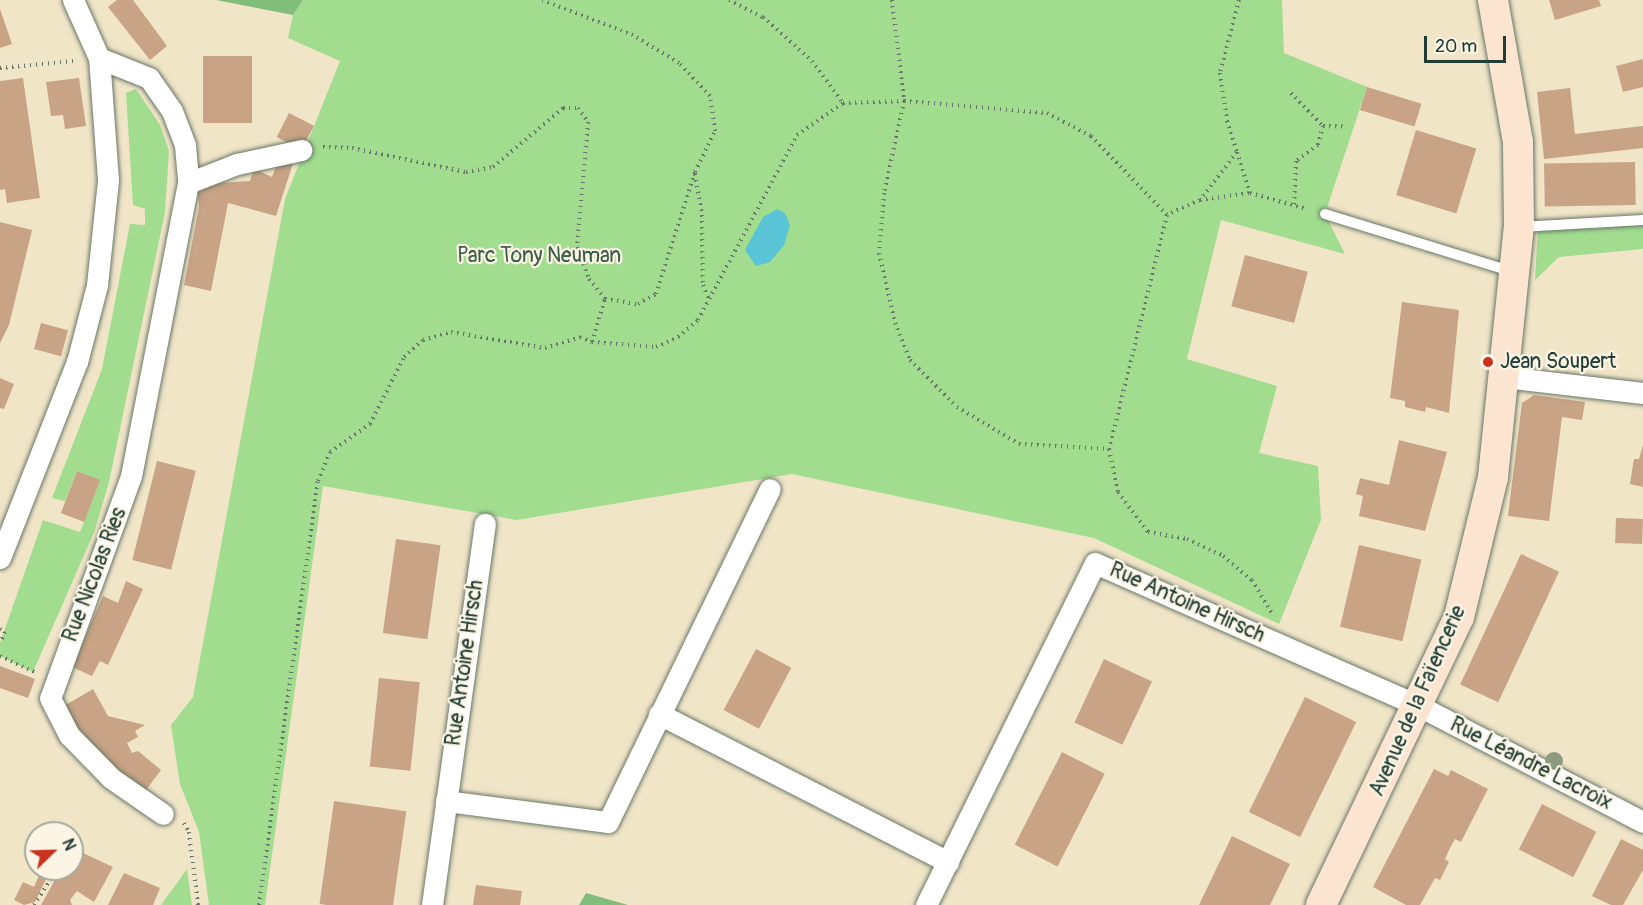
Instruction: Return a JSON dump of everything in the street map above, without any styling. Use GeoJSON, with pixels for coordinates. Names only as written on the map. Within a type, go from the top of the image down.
{"type":"FeatureCollection","features":[{"type":"Feature","properties":{"kind":"main road","name":"Avenue de la Faïencerie"},"geometry":{"type":"LineString","coordinates":[[1321,905],[1460,617],[1476,558],[1493,477],[1519,227],[1518,142],[1493,0]]}},
{"type":"Feature","properties":{"kind":"street"},"geometry":{"type":"LineString","coordinates":[[0,558],[77,362],[97,285],[108,180],[99,58],[73,0]]}},
{"type":"Feature","properties":{"kind":"street","name":"Rue Nicolas Ries"},"geometry":{"type":"LineString","coordinates":[[99,58],[149,78],[172,111],[185,145],[188,183],[131,476],[107,549],[54,682],[50,698],[69,735],[111,778],[163,814]]}},
{"type":"Feature","properties":{"kind":"street"},"geometry":{"type":"LineString","coordinates":[[188,183],[237,164],[301,150]]}},
{"type":"Feature","properties":{"kind":"street"},"geometry":{"type":"LineString","coordinates":[[1504,377],[1643,393]]}},
{"type":"Feature","properties":{"kind":"street"},"geometry":{"type":"LineString","coordinates":[[446,801],[608,822],[770,489]]}},
{"type":"Feature","properties":{"kind":"street","name":"Rue Antoine Hirsch"},"geometry":{"type":"LineString","coordinates":[[432,905],[485,524]]}},
{"type":"Feature","properties":{"kind":"street","name":"Rue Antoine Hirsch"},"geometry":{"type":"LineString","coordinates":[[926,905],[1095,563],[1419,706]]}},
{"type":"Feature","properties":{"kind":"street","name":"Rue Léandre Lacroix"},"geometry":{"type":"LineString","coordinates":[[1419,706],[1643,822]]}},
{"type":"Feature","properties":{"kind":"street"},"geometry":{"type":"LineString","coordinates":[[659,714],[948,862]]}},
{"type":"Feature","properties":{"kind":"lane"},"geometry":{"type":"LineString","coordinates":[[1325,214],[1516,273]]}},
{"type":"Feature","properties":{"kind":"lane"},"geometry":{"type":"LineString","coordinates":[[1519,227],[1643,220]]}},
{"type":"Feature","properties":{"kind":"path"},"geometry":{"type":"LineString","coordinates":[[352,148],[466,172],[475,171],[493,167],[563,108],[578,108],[588,122],[577,247],[589,279],[605,300],[638,304],[656,294],[694,172],[715,131],[710,96],[679,63],[633,35],[542,0]]}},
{"type":"Feature","properties":{"kind":"path"},"geometry":{"type":"LineString","coordinates":[[729,0],[771,24],[812,61],[843,103]]}},
{"type":"Feature","properties":{"kind":"path"},"geometry":{"type":"LineString","coordinates":[[892,0],[904,101],[884,193],[879,253],[895,323],[910,360],[957,407],[1019,444],[1109,448]]}},
{"type":"Feature","properties":{"kind":"path"},"geometry":{"type":"LineString","coordinates":[[1239,0],[1220,73],[1227,121],[1250,193]]}},
{"type":"Feature","properties":{"kind":"path"},"geometry":{"type":"LineString","coordinates":[[0,68],[99,58]]}},
{"type":"Feature","properties":{"kind":"path"},"geometry":{"type":"LineString","coordinates":[[1292,93],[1323,126],[1347,128]]}},
{"type":"Feature","properties":{"kind":"path"},"geometry":{"type":"LineString","coordinates":[[259,905],[318,481],[330,452],[370,424],[404,357],[423,340],[451,332],[545,348],[580,337],[592,342],[656,347],[692,326],[709,301],[796,135],[843,103],[904,101],[1047,113],[1091,136],[1167,215]]}},
{"type":"Feature","properties":{"kind":"path"},"geometry":{"type":"LineString","coordinates":[[1294,205],[1296,161],[1318,145],[1323,126]]}},
{"type":"Feature","properties":{"kind":"path"},"geometry":{"type":"LineString","coordinates":[[1200,200],[1237,152]]}},
{"type":"Feature","properties":{"kind":"path"},"geometry":{"type":"LineString","coordinates":[[694,172],[702,215],[703,285],[709,301]]}},
{"type":"Feature","properties":{"kind":"path"},"geometry":{"type":"LineString","coordinates":[[1167,215],[1200,200],[1250,193],[1325,214]]}},
{"type":"Feature","properties":{"kind":"path"},"geometry":{"type":"LineString","coordinates":[[1167,215],[1109,448],[1118,492],[1148,532],[1187,539],[1223,556],[1252,580],[1290,649]]}},
{"type":"Feature","properties":{"kind":"path"},"geometry":{"type":"LineString","coordinates":[[592,342],[605,300]]}},
{"type":"Feature","properties":{"kind":"path"},"geometry":{"type":"LineString","coordinates":[[0,629],[5,632],[0,643]]}},
{"type":"Feature","properties":{"kind":"path"},"geometry":{"type":"LineString","coordinates":[[0,656],[54,682]]}},
{"type":"Feature","properties":{"kind":"path"},"geometry":{"type":"LineString","coordinates":[[163,814],[179,817],[189,832],[198,905]]}},
{"type":"Feature","properties":{"kind":"path"},"geometry":{"type":"LineString","coordinates":[[34,905],[49,881]]}},
{"type":"Feature","properties":{"kind":"green space"},"geometry":{"type":"Polygon","coordinates":[[[216,0],[303,0],[293,15],[216,0]]]}},
{"type":"Feature","properties":{"kind":"green space","name":"Parc Tony Neuman"},"geometry":{"type":"Polygon","coordinates":[[[303,0],[1282,0],[1284,53],[1367,87],[1325,214],[1345,254],[1221,220],[1187,359],[1277,386],[1259,453],[1318,466],[1321,520],[1279,624],[1094,538],[792,474],[517,520],[323,486],[265,905],[209,905],[199,832],[180,784],[171,725],[193,697],[285,199],[340,61],[288,38],[293,15],[303,0]]]}},
{"type":"Feature","properties":{"kind":"green space"},"geometry":{"type":"Polygon","coordinates":[[[136,89],[160,125],[169,151],[165,212],[109,482],[95,530],[33,672],[0,656],[0,643],[43,520],[80,532],[100,481],[77,471],[65,501],[52,498],[102,369],[130,224],[145,225],[145,209],[133,205],[126,93],[136,89]]]}},
{"type":"Feature","properties":{"kind":"green space"},"geometry":{"type":"Polygon","coordinates":[[[1643,220],[1643,249],[1559,257],[1535,280],[1538,226],[1643,220]]]}},
{"type":"Feature","properties":{"kind":"green space"},"geometry":{"type":"Polygon","coordinates":[[[187,869],[192,905],[161,905],[187,869]]]}},
{"type":"Feature","properties":{"kind":"green space"},"geometry":{"type":"Polygon","coordinates":[[[586,893],[628,905],[579,905],[586,893]]]}},
{"type":"Feature","properties":{"kind":"water"},"geometry":{"type":"Polygon","coordinates":[[[777,209],[785,213],[790,225],[784,245],[770,262],[756,266],[745,250],[763,217],[777,209]]]}},
{"type":"Feature","properties":{"kind":"building"},"geometry":{"type":"Polygon","coordinates":[[[117,0],[133,0],[167,46],[150,60],[108,7],[117,0]]]}},
{"type":"Feature","properties":{"kind":"building"},"geometry":{"type":"Polygon","coordinates":[[[1549,0],[1599,0],[1601,6],[1555,20],[1549,0]]]}},
{"type":"Feature","properties":{"kind":"building"},"geometry":{"type":"Polygon","coordinates":[[[0,9],[12,44],[0,48],[0,9]]]}},
{"type":"Feature","properties":{"kind":"building"},"geometry":{"type":"Polygon","coordinates":[[[203,56],[252,56],[252,123],[203,123],[203,56]]]}},
{"type":"Feature","properties":{"kind":"building"},"geometry":{"type":"Polygon","coordinates":[[[1643,59],[1643,87],[1623,92],[1616,66],[1643,59]]]}},
{"type":"Feature","properties":{"kind":"building"},"geometry":{"type":"Polygon","coordinates":[[[23,78],[40,198],[7,203],[5,189],[0,190],[0,81],[23,78]]]}},
{"type":"Feature","properties":{"kind":"building"},"geometry":{"type":"Polygon","coordinates":[[[79,78],[86,126],[65,129],[63,115],[51,116],[46,82],[79,78]]]}},
{"type":"Feature","properties":{"kind":"building"},"geometry":{"type":"Polygon","coordinates":[[[1367,87],[1422,104],[1414,127],[1360,110],[1367,87]]]}},
{"type":"Feature","properties":{"kind":"building"},"geometry":{"type":"Polygon","coordinates":[[[1570,88],[1575,134],[1643,126],[1643,148],[1544,159],[1537,92],[1570,88]]]}},
{"type":"Feature","properties":{"kind":"building"},"geometry":{"type":"Polygon","coordinates":[[[289,113],[314,126],[302,150],[277,137],[289,113]]]}},
{"type":"Feature","properties":{"kind":"building"},"geometry":{"type":"Polygon","coordinates":[[[1416,130],[1476,148],[1456,213],[1396,195],[1416,130]]]}},
{"type":"Feature","properties":{"kind":"building"},"geometry":{"type":"Polygon","coordinates":[[[295,157],[276,216],[228,203],[211,291],[184,285],[199,207],[198,191],[204,184],[250,181],[254,169],[272,177],[279,159],[295,157]]]}},
{"type":"Feature","properties":{"kind":"building"},"geometry":{"type":"Polygon","coordinates":[[[1635,162],[1636,205],[1545,207],[1544,164],[1635,162]]]}},
{"type":"Feature","properties":{"kind":"building"},"geometry":{"type":"Polygon","coordinates":[[[0,222],[32,230],[9,325],[0,343],[0,222]]]}},
{"type":"Feature","properties":{"kind":"building"},"geometry":{"type":"Polygon","coordinates":[[[1245,255],[1308,272],[1294,323],[1231,306],[1245,255]]]}},
{"type":"Feature","properties":{"kind":"building"},"geometry":{"type":"Polygon","coordinates":[[[1402,302],[1459,310],[1449,413],[1426,407],[1425,412],[1405,407],[1405,401],[1390,398],[1402,302]]]}},
{"type":"Feature","properties":{"kind":"building"},"geometry":{"type":"Polygon","coordinates":[[[41,323],[68,330],[61,356],[34,349],[41,323]]]}},
{"type":"Feature","properties":{"kind":"building"},"geometry":{"type":"Polygon","coordinates":[[[0,378],[14,384],[4,409],[0,408],[0,378]]]}},
{"type":"Feature","properties":{"kind":"building"},"geometry":{"type":"Polygon","coordinates":[[[1534,395],[1585,402],[1582,420],[1562,417],[1549,521],[1508,516],[1522,403],[1534,395]]]}},
{"type":"Feature","properties":{"kind":"building"},"geometry":{"type":"Polygon","coordinates":[[[1399,440],[1447,452],[1425,531],[1359,516],[1363,496],[1356,494],[1360,478],[1389,485],[1399,440]]]}},
{"type":"Feature","properties":{"kind":"building"},"geometry":{"type":"Polygon","coordinates":[[[1643,445],[1643,487],[1630,484],[1634,459],[1639,459],[1643,445]]]}},
{"type":"Feature","properties":{"kind":"building"},"geometry":{"type":"Polygon","coordinates":[[[157,461],[196,471],[171,570],[132,560],[157,461]]]}},
{"type":"Feature","properties":{"kind":"building"},"geometry":{"type":"Polygon","coordinates":[[[77,471],[100,480],[84,522],[61,513],[77,471]]]}},
{"type":"Feature","properties":{"kind":"building"},"geometry":{"type":"Polygon","coordinates":[[[1616,518],[1643,519],[1642,544],[1615,543],[1616,518]]]}},
{"type":"Feature","properties":{"kind":"building"},"geometry":{"type":"Polygon","coordinates":[[[396,539],[441,545],[427,639],[383,633],[396,539]]]}},
{"type":"Feature","properties":{"kind":"building"},"geometry":{"type":"Polygon","coordinates":[[[1359,545],[1421,559],[1402,641],[1340,627],[1359,545]]]}},
{"type":"Feature","properties":{"kind":"building"},"geometry":{"type":"Polygon","coordinates":[[[1521,554],[1559,572],[1498,702],[1460,685],[1521,554]]]}},
{"type":"Feature","properties":{"kind":"building"},"geometry":{"type":"Polygon","coordinates":[[[126,581],[143,589],[108,665],[100,661],[92,676],[72,667],[103,596],[118,603],[126,581]]]}},
{"type":"Feature","properties":{"kind":"building"},"geometry":{"type":"Polygon","coordinates":[[[756,649],[791,668],[759,729],[724,710],[756,649]]]}},
{"type":"Feature","properties":{"kind":"building"},"geometry":{"type":"Polygon","coordinates":[[[1104,659],[1152,681],[1122,745],[1074,722],[1104,659]]]}},
{"type":"Feature","properties":{"kind":"building"},"geometry":{"type":"Polygon","coordinates":[[[0,666],[35,679],[28,698],[0,688],[0,666]]]}},
{"type":"Feature","properties":{"kind":"building"},"geometry":{"type":"Polygon","coordinates":[[[379,678],[420,682],[410,771],[370,767],[379,678]]]}},
{"type":"Feature","properties":{"kind":"building"},"geometry":{"type":"Polygon","coordinates":[[[93,689],[108,716],[145,725],[135,731],[138,737],[127,743],[132,753],[138,751],[161,770],[146,790],[117,771],[79,731],[64,706],[93,689]]]}},
{"type":"Feature","properties":{"kind":"building"},"geometry":{"type":"Polygon","coordinates":[[[1305,697],[1356,722],[1300,837],[1249,812],[1305,697]]]}},
{"type":"Feature","properties":{"kind":"building"},"geometry":{"type":"Polygon","coordinates":[[[1062,752],[1105,774],[1058,866],[1015,845],[1062,752]]]}},
{"type":"Feature","properties":{"kind":"building"},"geometry":{"type":"Polygon","coordinates":[[[1434,769],[1448,776],[1451,770],[1488,789],[1461,842],[1455,839],[1450,848],[1445,859],[1449,862],[1440,880],[1435,878],[1420,905],[1406,905],[1373,887],[1434,769]]]}},
{"type":"Feature","properties":{"kind":"building"},"geometry":{"type":"Polygon","coordinates":[[[334,801],[406,811],[393,905],[320,904],[334,801]]]}},
{"type":"Feature","properties":{"kind":"building"},"geometry":{"type":"Polygon","coordinates":[[[1542,804],[1596,832],[1573,877],[1519,849],[1542,804]]]}},
{"type":"Feature","properties":{"kind":"building"},"geometry":{"type":"Polygon","coordinates":[[[1232,836],[1290,864],[1270,905],[1199,905],[1232,836]]]}},
{"type":"Feature","properties":{"kind":"building"},"geometry":{"type":"Polygon","coordinates":[[[1621,839],[1643,850],[1643,870],[1623,905],[1611,905],[1592,896],[1621,839]]]}},
{"type":"Feature","properties":{"kind":"building"},"geometry":{"type":"Polygon","coordinates":[[[84,853],[113,867],[94,902],[77,891],[70,900],[72,905],[41,905],[54,881],[84,881],[84,853]]]}},
{"type":"Feature","properties":{"kind":"building"},"geometry":{"type":"Polygon","coordinates":[[[124,873],[160,888],[153,905],[108,905],[124,873]]]}},
{"type":"Feature","properties":{"kind":"building"},"geometry":{"type":"Polygon","coordinates":[[[37,881],[45,881],[35,902],[24,905],[14,900],[23,882],[34,887],[37,881]]]}},
{"type":"Feature","properties":{"kind":"building"},"geometry":{"type":"Polygon","coordinates":[[[476,885],[522,891],[520,905],[473,905],[476,885]]]}},
{"type":"Feature","properties":{"kind":"place","name":"Jean Soupert"},"geometry":{"type":"Point","coordinates":[1488,362]}}]}
